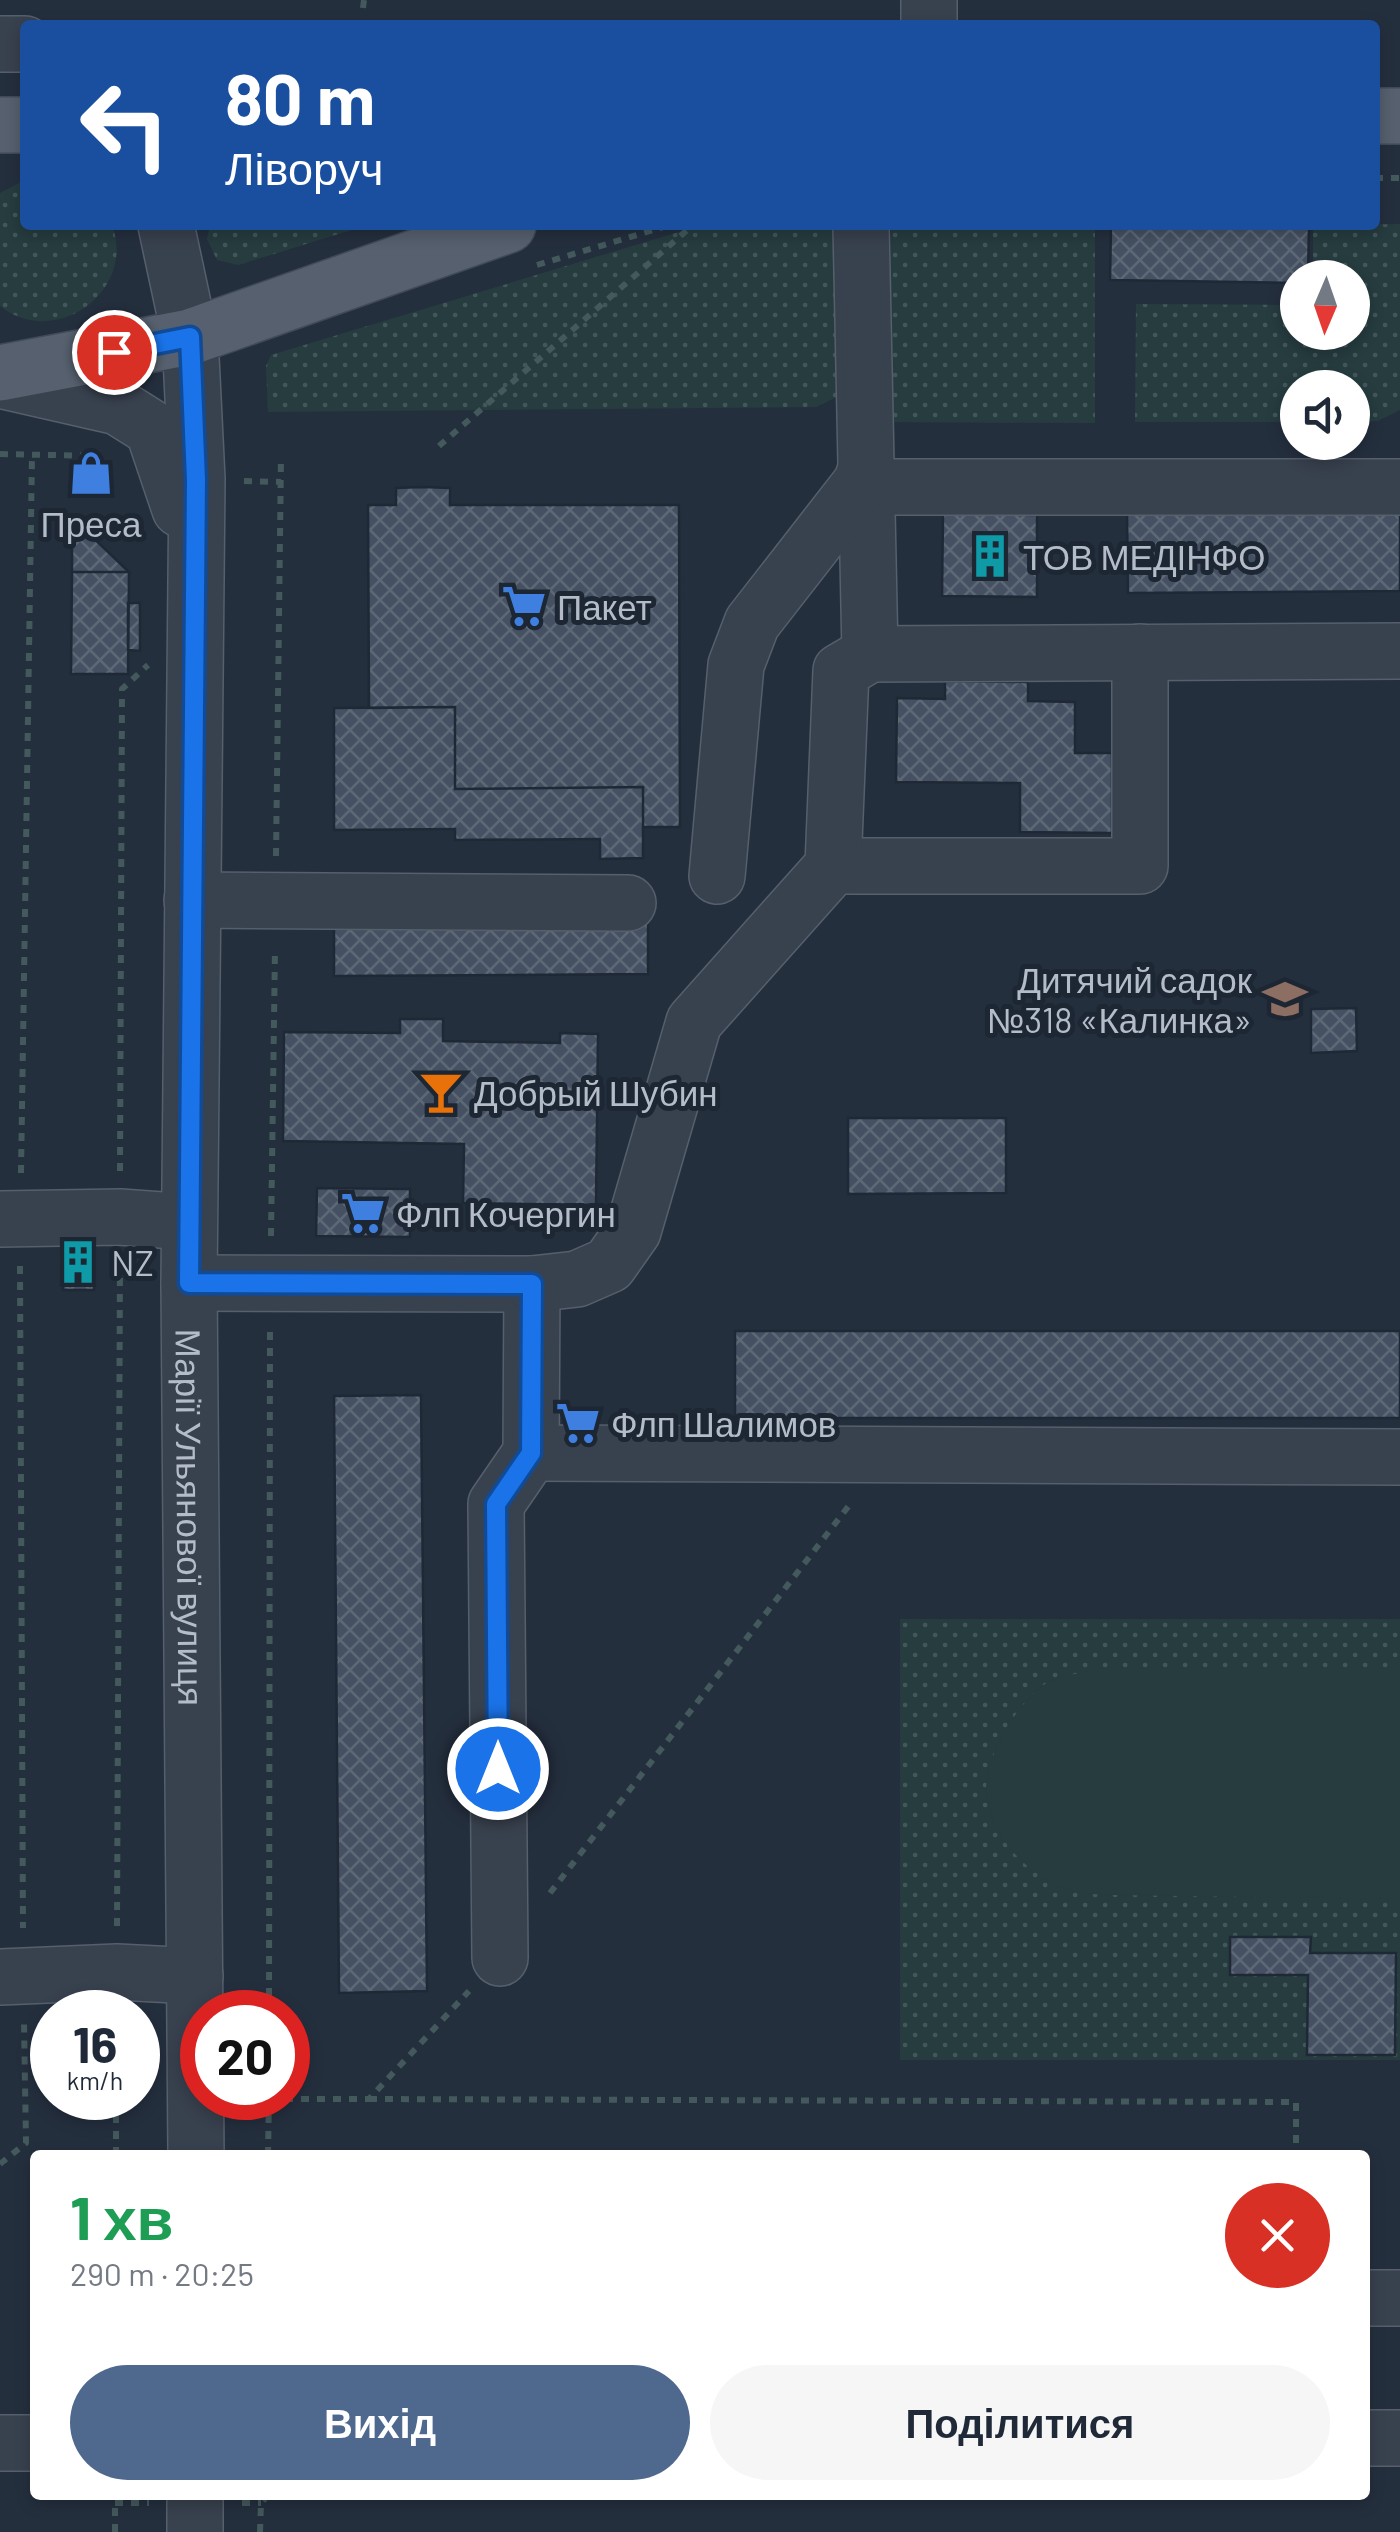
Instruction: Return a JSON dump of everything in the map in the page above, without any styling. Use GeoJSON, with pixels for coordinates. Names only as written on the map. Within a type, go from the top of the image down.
{"type":"FeatureCollection","features":[{"type":"Feature","properties":{"kind":"main road"},"geometry":{"type":"LineString","coordinates":[[0,376],[190,337],[514,247]]}},
{"type":"Feature","properties":{"kind":"street","name":"Марії Ульянової вулиця"},"geometry":{"type":"LineString","coordinates":[[167,230],[190,337],[196,480],[189,1222],[196,2150]]}},
{"type":"Feature","properties":{"kind":"street"},"geometry":{"type":"LineString","coordinates":[[861,230],[870,654]]}},
{"type":"Feature","properties":{"kind":"street"},"geometry":{"type":"LineString","coordinates":[[0,376],[118,407],[152,429],[196,560]]}},
{"type":"Feature","properties":{"kind":"street"},"geometry":{"type":"LineString","coordinates":[[866,478],[1400,488]]}},
{"type":"Feature","properties":{"kind":"street"},"geometry":{"type":"LineString","coordinates":[[717,876],[736,665],[752,623],[866,478]]}},
{"type":"Feature","properties":{"kind":"street"},"geometry":{"type":"LineString","coordinates":[[189,1283],[532,1284],[577,1280],[608,1265],[633,1231],[694,1022],[833,866],[840,672],[870,654],[1400,651]]}},
{"type":"Feature","properties":{"kind":"street"},"geometry":{"type":"LineString","coordinates":[[833,866],[1140,866],[1140,652]]}},
{"type":"Feature","properties":{"kind":"street"},"geometry":{"type":"LineString","coordinates":[[192,900],[628,903]]}},
{"type":"Feature","properties":{"kind":"street"},"geometry":{"type":"LineString","coordinates":[[10,1220],[120,1217],[189,1222]]}},
{"type":"Feature","properties":{"kind":"street"},"geometry":{"type":"LineString","coordinates":[[500,1958],[496,1504],[531,1453],[532,1284]]}},
{"type":"Feature","properties":{"kind":"street"},"geometry":{"type":"LineString","coordinates":[[531,1453],[1400,1457]]}},
{"type":"Feature","properties":{"kind":"street"},"geometry":{"type":"LineString","coordinates":[[12,1977],[117,1972],[195,1976]]}},
{"type":"Feature","properties":{"kind":"street"},"geometry":{"type":"LineString","coordinates":[[1370,2298],[1400,2298]]}},
{"type":"Feature","properties":{"kind":"street"},"geometry":{"type":"LineString","coordinates":[[1370,2438],[1400,2438]]}},
{"type":"Feature","properties":{"kind":"street"},"geometry":{"type":"LineString","coordinates":[[0,2443],[30,2443]]}},
{"type":"Feature","properties":{"kind":"street"},"geometry":{"type":"LineString","coordinates":[[195,2500],[195,2532]]}},
{"type":"Feature","properties":{"kind":"path"},"geometry":{"type":"LineString","coordinates":[[514,247],[635,230]]}},
{"type":"Feature","properties":{"kind":"path"},"geometry":{"type":"LineString","coordinates":[[439,446],[686,230]]}},
{"type":"Feature","properties":{"kind":"path"},"geometry":{"type":"LineString","coordinates":[[0,454],[113,456]]}},
{"type":"Feature","properties":{"kind":"path"},"geometry":{"type":"LineString","coordinates":[[0,2164],[26,2143],[12,1977],[10,1220],[32,454]]}},
{"type":"Feature","properties":{"kind":"path"},"geometry":{"type":"LineString","coordinates":[[244,464],[244,481],[281,482]]}},
{"type":"Feature","properties":{"kind":"path"},"geometry":{"type":"LineString","coordinates":[[548,1896],[888,1455]]}},
{"type":"Feature","properties":{"kind":"path"},"geometry":{"type":"LineString","coordinates":[[370,2099],[500,1958]]}},
{"type":"Feature","properties":{"kind":"path"},"geometry":{"type":"LineString","coordinates":[[310,2098],[1296,2102],[1296,2150]]}},
{"type":"Feature","properties":{"kind":"path"},"geometry":{"type":"LineString","coordinates":[[116,2120],[116,2150]]}},
{"type":"Feature","properties":{"kind":"path"},"geometry":{"type":"LineString","coordinates":[[268,2120],[268,2150]]}},
{"type":"Feature","properties":{"kind":"path"},"geometry":{"type":"LineString","coordinates":[[115,2532],[116,2500]]}},
{"type":"Feature","properties":{"kind":"path"},"geometry":{"type":"LineString","coordinates":[[260,2532],[263,2500]]}},
{"type":"Feature","properties":{"kind":"green space"},"geometry":{"type":"Polygon","coordinates":[[[20,183],[20,230],[113,230],[117,249],[113,272],[86,307],[66,317],[44,321],[22,318],[0,306],[0,193],[20,183]]]}},
{"type":"Feature","properties":{"kind":"green space"},"geometry":{"type":"Polygon","coordinates":[[[1380,224],[1400,224],[1400,410],[1370,421],[1370,370],[1280,370],[1280,422],[1135,422],[1136,304],[1280,305],[1280,350],[1370,350],[1370,260],[1313,260],[1313,230],[1380,230],[1380,224]]]}},
{"type":"Feature","properties":{"kind":"green space"},"geometry":{"type":"Polygon","coordinates":[[[209,230],[352,230],[238,265],[217,260],[207,239],[209,230]]]}},
{"type":"Feature","properties":{"kind":"green space"},"geometry":{"type":"Polygon","coordinates":[[[685,230],[839,230],[847,392],[816,407],[268,412],[266,366],[271,355],[685,230]]]}},
{"type":"Feature","properties":{"kind":"green space"},"geometry":{"type":"Polygon","coordinates":[[[891,230],[1095,230],[1095,423],[889,422],[891,230]]]}},
{"type":"Feature","properties":{"kind":"green space"},"geometry":{"type":"Polygon","coordinates":[[[900,1619],[1400,1619],[1400,2060],[900,2060],[900,1619]]]}},
{"type":"Feature","properties":{"kind":"green space"},"geometry":{"type":"Polygon","coordinates":[[[1088,1671],[1400,1671],[1400,1899],[1092,1894],[1069,1890],[1039,1875],[1012,1851],[993,1822],[986,1789],[988,1775],[997,1745],[1034,1693],[1054,1679],[1088,1671]]]}},
{"type":"Feature","properties":{"kind":"building"},"geometry":{"type":"Polygon","coordinates":[[[1111,230],[1309,230],[1308,260],[1280,260],[1280,283],[1110,280],[1111,230]]]}},
{"type":"Feature","properties":{"kind":"building"},"geometry":{"type":"Polygon","coordinates":[[[80,473],[102,473],[101,490],[80,489],[80,473]]]}},
{"type":"Feature","properties":{"kind":"building","name":"Пакет"},"geometry":{"type":"Polygon","coordinates":[[[396,488],[450,488],[450,505],[679,505],[680,827],[643,827],[643,787],[455,789],[455,707],[369,708],[368,505],[396,505],[396,488]]]}},
{"type":"Feature","properties":{"kind":"building"},"geometry":{"type":"Polygon","coordinates":[[[1400,511],[1400,591],[1128,593],[1127,513],[1400,511]]]}},
{"type":"Feature","properties":{"kind":"building","name":"ТОВ МЕДІНФО"},"geometry":{"type":"Polygon","coordinates":[[[943,514],[1037,515],[1037,597],[942,596],[943,514]]]}},
{"type":"Feature","properties":{"kind":"building"},"geometry":{"type":"Polygon","coordinates":[[[82,527],[129,572],[72,572],[72,533],[82,527]]]}},
{"type":"Feature","properties":{"kind":"building"},"geometry":{"type":"Polygon","coordinates":[[[72,572],[129,572],[128,674],[71,674],[72,572]]]}},
{"type":"Feature","properties":{"kind":"building"},"geometry":{"type":"Polygon","coordinates":[[[128,603],[140,603],[140,651],[128,650],[128,603]]]}},
{"type":"Feature","properties":{"kind":"building"},"geometry":{"type":"Polygon","coordinates":[[[945,681],[1028,682],[1028,701],[1075,702],[1075,753],[1112,753],[1112,833],[1020,832],[1020,783],[896,782],[897,698],[945,699],[945,681]]]}},
{"type":"Feature","properties":{"kind":"building"},"geometry":{"type":"Polygon","coordinates":[[[455,707],[455,789],[643,787],[643,858],[600,859],[600,839],[455,840],[455,829],[334,830],[334,708],[455,707]]]}},
{"type":"Feature","properties":{"kind":"building"},"geometry":{"type":"Polygon","coordinates":[[[648,922],[648,974],[334,976],[334,923],[648,922]]]}},
{"type":"Feature","properties":{"kind":"building"},"geometry":{"type":"Polygon","coordinates":[[[1356,1008],[1357,1051],[1311,1053],[1311,1009],[1356,1008]]]}},
{"type":"Feature","properties":{"kind":"building","name":"Добрый Шубин"},"geometry":{"type":"Polygon","coordinates":[[[400,1019],[443,1019],[443,1041],[560,1043],[560,1033],[598,1034],[596,1205],[463,1203],[464,1144],[283,1141],[284,1032],[400,1033],[400,1019]]]}},
{"type":"Feature","properties":{"kind":"building"},"geometry":{"type":"Polygon","coordinates":[[[848,1118],[1006,1118],[1006,1193],[848,1194],[848,1118]]]}},
{"type":"Feature","properties":{"kind":"building","name":"Флп Кочергин"},"geometry":{"type":"Polygon","coordinates":[[[317,1188],[410,1189],[410,1237],[316,1236],[317,1188]]]}},
{"type":"Feature","properties":{"kind":"building","name":"NZ"},"geometry":{"type":"Polygon","coordinates":[[[62,1234],[94,1234],[94,1290],[63,1290],[62,1234]]]}},
{"type":"Feature","properties":{"kind":"building"},"geometry":{"type":"Polygon","coordinates":[[[735,1331],[1400,1331],[1400,1418],[735,1418],[735,1331]]]}},
{"type":"Feature","properties":{"kind":"building"},"geometry":{"type":"Polygon","coordinates":[[[421,1395],[427,1991],[339,1993],[334,1396],[421,1395]]]}},
{"type":"Feature","properties":{"kind":"building"},"geometry":{"type":"Polygon","coordinates":[[[1230,1937],[1311,1937],[1310,1953],[1396,1953],[1395,2055],[1307,2055],[1308,1975],[1230,1975],[1230,1937]]]}},
{"type":"Feature","properties":{"kind":"place","name":"Преса"},"geometry":{"type":"Point","coordinates":[91,473]}},
{"type":"Feature","properties":{"kind":"place","name":"ТОВ МЕДІНФО"},"geometry":{"type":"Point","coordinates":[990,556]}},
{"type":"Feature","properties":{"kind":"place","name":"Пакет"},"geometry":{"type":"Point","coordinates":[524,606]}},
{"type":"Feature","properties":{"kind":"place","name":"Дитячий садок №318 «Калинка»"},"geometry":{"type":"Point","coordinates":[1285,999]}},
{"type":"Feature","properties":{"kind":"place","name":"Добрый Шубин"},"geometry":{"type":"Point","coordinates":[441,1092]}},
{"type":"Feature","properties":{"kind":"place","name":"Флп Кочергин"},"geometry":{"type":"Point","coordinates":[363,1213]}},
{"type":"Feature","properties":{"kind":"place","name":"NZ"},"geometry":{"type":"Point","coordinates":[78,1262]}},
{"type":"Feature","properties":{"kind":"place","name":"Флп Шалимов"},"geometry":{"type":"Point","coordinates":[578,1423]}},
{"type":"Feature","properties":{"kind":"route"},"geometry":{"type":"LineString","coordinates":[[114,352],[190,337],[196,480],[189,1283],[532,1284],[531,1453],[496,1504],[498,1769]]}}]}
